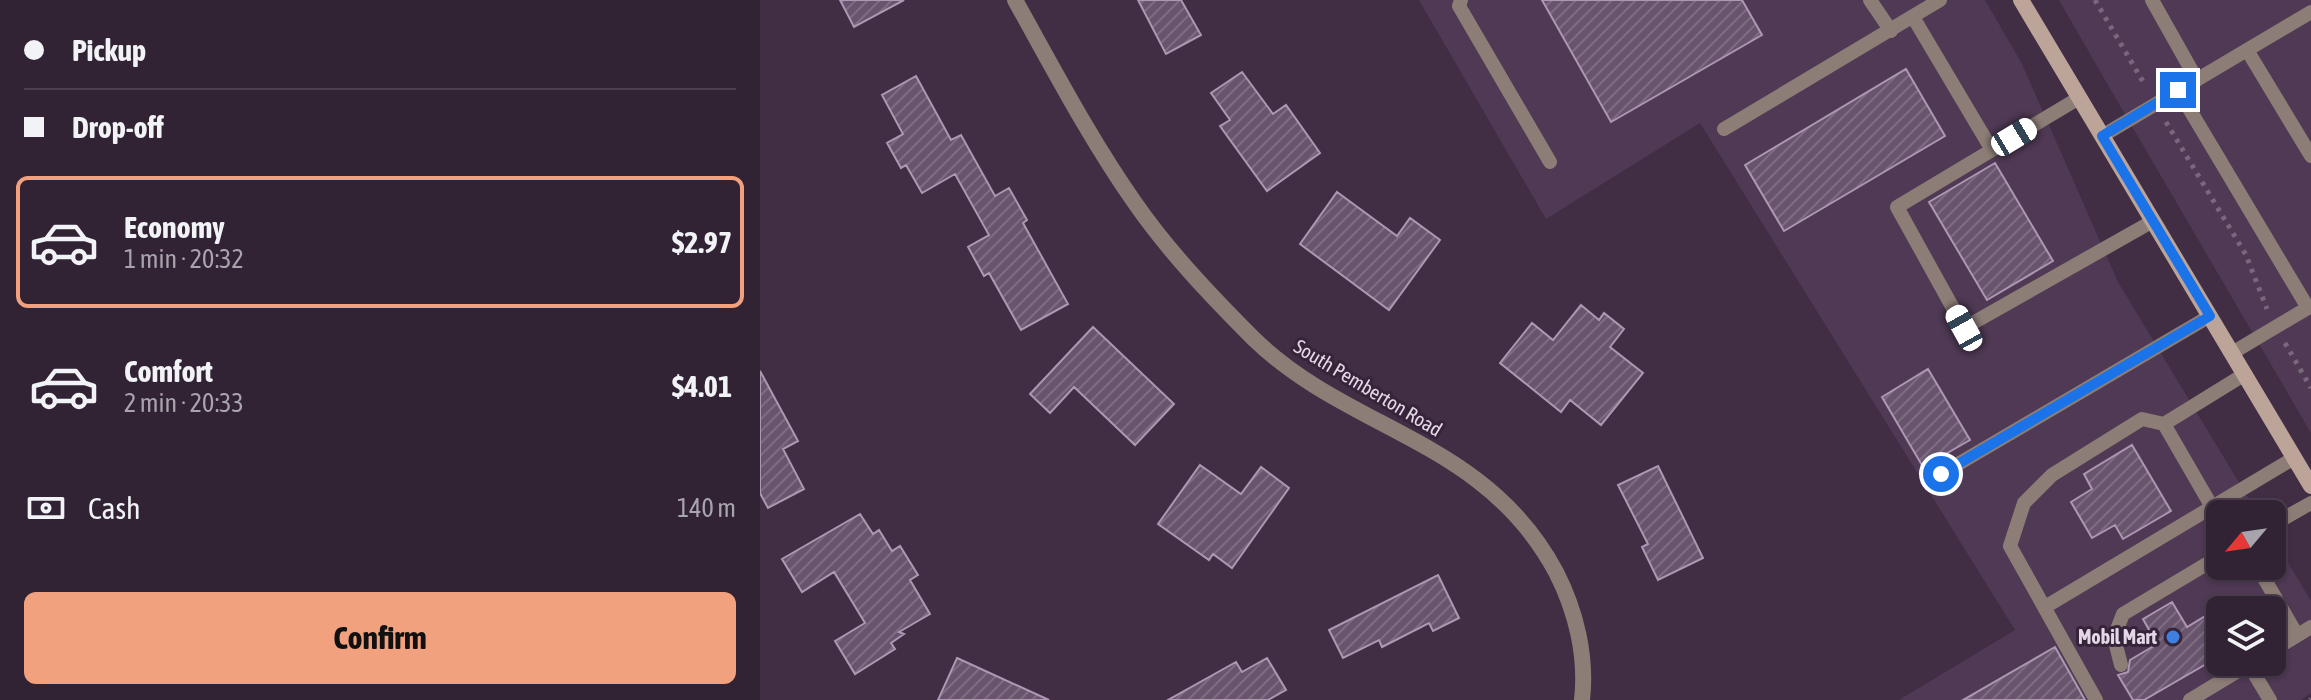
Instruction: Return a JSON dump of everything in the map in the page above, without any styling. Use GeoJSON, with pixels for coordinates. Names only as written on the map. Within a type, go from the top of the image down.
{"type":"FeatureCollection","features":[{"type":"Feature","properties":{"kind":"main road"},"geometry":{"type":"LineString","coordinates":[[2021,0],[2311,486]]}},
{"type":"Feature","properties":{"kind":"street","name":"South Pemberton Road"},"geometry":{"type":"LineString","coordinates":[[1015,0],[1129,194],[1169,247],[1217,301],[1277,357],[1451,461],[1496,495],[1533,533],[1572,610],[1583,663],[1582,700]]}},
{"type":"Feature","properties":{"kind":"lane"},"geometry":{"type":"LineString","coordinates":[[1461,0],[1459,6],[1550,162]]}},
{"type":"Feature","properties":{"kind":"lane"},"geometry":{"type":"LineString","coordinates":[[1870,0],[1891,31]]}},
{"type":"Feature","properties":{"kind":"lane"},"geometry":{"type":"LineString","coordinates":[[1724,129],[1940,0]]}},
{"type":"Feature","properties":{"kind":"lane"},"geometry":{"type":"LineString","coordinates":[[2152,0],[2197,80]]}},
{"type":"Feature","properties":{"kind":"lane"},"geometry":{"type":"LineString","coordinates":[[2102,136],[2311,12]]}},
{"type":"Feature","properties":{"kind":"lane"},"geometry":{"type":"LineString","coordinates":[[1913,17],[1992,150]]}},
{"type":"Feature","properties":{"kind":"lane"},"geometry":{"type":"LineString","coordinates":[[2247,50],[2311,156]]}},
{"type":"Feature","properties":{"kind":"lane"},"geometry":{"type":"LineString","coordinates":[[2178,90],[2310,307],[2232,353]]}},
{"type":"Feature","properties":{"kind":"lane"},"geometry":{"type":"LineString","coordinates":[[2079,98],[1897,207],[1964,328],[2153,221]]}},
{"type":"Feature","properties":{"kind":"lane"},"geometry":{"type":"LineString","coordinates":[[1941,474],[2210,316]]}},
{"type":"Feature","properties":{"kind":"lane"},"geometry":{"type":"LineString","coordinates":[[2096,700],[2010,546],[2024,503],[2052,475],[2142,419],[2164,424],[2245,374]]}},
{"type":"Feature","properties":{"kind":"lane"},"geometry":{"type":"LineString","coordinates":[[2164,424],[2208,500]]}},
{"type":"Feature","properties":{"kind":"lane"},"geometry":{"type":"LineString","coordinates":[[2224,500],[2294,458]]}},
{"type":"Feature","properties":{"kind":"lane"},"geometry":{"type":"LineString","coordinates":[[2286,517],[2311,503]]}},
{"type":"Feature","properties":{"kind":"lane"},"geometry":{"type":"LineString","coordinates":[[2045,607],[2206,511]]}},
{"type":"Feature","properties":{"kind":"lane"},"geometry":{"type":"LineString","coordinates":[[2121,665],[2114,637],[2123,614],[2206,564]]}},
{"type":"Feature","properties":{"kind":"lane"},"geometry":{"type":"LineString","coordinates":[[2265,580],[2297,635]]}},
{"type":"Feature","properties":{"kind":"lane"},"geometry":{"type":"LineString","coordinates":[[2286,642],[2311,627]]}},
{"type":"Feature","properties":{"kind":"lane"},"geometry":{"type":"LineString","coordinates":[[2190,700],[2230,676]]}},
{"type":"Feature","properties":{"kind":"lane"},"geometry":{"type":"LineString","coordinates":[[2258,676],[2270,700]]}},
{"type":"Feature","properties":{"kind":"path"},"geometry":{"type":"LineString","coordinates":[[2095,0],[2143,83]]}},
{"type":"Feature","properties":{"kind":"path"},"geometry":{"type":"LineString","coordinates":[[2167,124],[2246,255],[2264,303]]}},
{"type":"Feature","properties":{"kind":"path"},"geometry":{"type":"LineString","coordinates":[[2291,353],[2311,388]]}},
{"type":"Feature","properties":{"kind":"shaded area"},"geometry":{"type":"Polygon","coordinates":[[[1419,0],[1985,0],[2022,64],[2118,282],[2250,500],[2206,500],[2206,580],[2286,580],[2286,559],[2311,601],[2311,693],[2301,700],[1899,700],[2015,630],[1700,123],[1546,219],[1419,0]]]}},
{"type":"Feature","properties":{"kind":"shaded area"},"geometry":{"type":"Polygon","coordinates":[[[2059,0],[2311,0],[2311,433],[2112,92],[2059,0]]]}},
{"type":"Feature","properties":{"kind":"building"},"geometry":{"type":"Polygon","coordinates":[[[840,0],[904,0],[854,27],[840,0]]]}},
{"type":"Feature","properties":{"kind":"building"},"geometry":{"type":"Polygon","coordinates":[[[1138,0],[1181,0],[1201,35],[1166,54],[1138,0]]]}},
{"type":"Feature","properties":{"kind":"building"},"geometry":{"type":"Polygon","coordinates":[[[1542,0],[1742,0],[1762,35],[1611,122],[1542,0]]]}},
{"type":"Feature","properties":{"kind":"building"},"geometry":{"type":"Polygon","coordinates":[[[1906,69],[1945,136],[1784,231],[1745,165],[1906,69]]]}},
{"type":"Feature","properties":{"kind":"building"},"geometry":{"type":"Polygon","coordinates":[[[1242,72],[1273,114],[1286,105],[1320,153],[1267,191],[1220,126],[1230,120],[1211,93],[1242,72]]]}},
{"type":"Feature","properties":{"kind":"building"},"geometry":{"type":"Polygon","coordinates":[[[916,76],[951,140],[961,135],[995,196],[1009,188],[1027,220],[1023,223],[1068,304],[1021,330],[989,273],[984,276],[968,247],[989,235],[955,174],[922,193],[906,165],[901,168],[887,143],[903,134],[882,95],[916,76]]]}},
{"type":"Feature","properties":{"kind":"building"},"geometry":{"type":"Polygon","coordinates":[[[1995,163],[2053,261],[1987,300],[1929,202],[1995,163]]]}},
{"type":"Feature","properties":{"kind":"building"},"geometry":{"type":"Polygon","coordinates":[[[1337,192],[1397,236],[1410,218],[1440,240],[1389,310],[1300,244],[1337,192]]]}},
{"type":"Feature","properties":{"kind":"building"},"geometry":{"type":"Polygon","coordinates":[[[1581,305],[1599,320],[1604,313],[1624,329],[1610,347],[1643,373],[1601,425],[1570,400],[1561,412],[1500,363],[1532,323],[1553,340],[1581,305]]]}},
{"type":"Feature","properties":{"kind":"building"},"geometry":{"type":"Polygon","coordinates":[[[1093,327],[1174,404],[1135,445],[1074,387],[1050,413],[1030,394],[1093,327]]]}},
{"type":"Feature","properties":{"kind":"building"},"geometry":{"type":"Polygon","coordinates":[[[1928,369],[1970,440],[1923,467],[1882,397],[1928,369]]]}},
{"type":"Feature","properties":{"kind":"building"},"geometry":{"type":"Polygon","coordinates":[[[760,371],[798,441],[783,449],[804,489],[768,508],[760,493],[760,371]]]}},
{"type":"Feature","properties":{"kind":"building"},"geometry":{"type":"Polygon","coordinates":[[[2132,445],[2171,511],[2123,539],[2115,525],[2092,538],[2071,502],[2092,489],[2084,474],[2132,445]]]}},
{"type":"Feature","properties":{"kind":"building"},"geometry":{"type":"Polygon","coordinates":[[[1200,465],[1241,494],[1261,467],[1289,488],[1232,568],[1213,554],[1209,560],[1158,524],[1200,465]]]}},
{"type":"Feature","properties":{"kind":"building"},"geometry":{"type":"Polygon","coordinates":[[[1658,466],[1703,558],[1658,580],[1642,547],[1648,544],[1618,485],[1658,466]]]}},
{"type":"Feature","properties":{"kind":"building"},"geometry":{"type":"Polygon","coordinates":[[[860,514],[873,534],[879,530],[892,551],[900,546],[918,575],[910,580],[930,614],[899,632],[904,634],[891,643],[895,649],[855,674],[835,641],[865,623],[834,572],[802,592],[782,559],[860,514]]]}},
{"type":"Feature","properties":{"kind":"building"},"geometry":{"type":"Polygon","coordinates":[[[1438,575],[1459,618],[1433,631],[1429,623],[1382,647],[1379,640],[1343,658],[1329,630],[1438,575]]]}},
{"type":"Feature","properties":{"kind":"building"},"geometry":{"type":"Polygon","coordinates":[[[2172,602],[2187,627],[2206,615],[2206,664],[2144,700],[2133,700],[2118,675],[2128,672],[2130,660],[2157,644],[2143,619],[2172,602]]]}},
{"type":"Feature","properties":{"kind":"building"},"geometry":{"type":"Polygon","coordinates":[[[2055,647],[2085,700],[1963,700],[2055,647]]]}},
{"type":"Feature","properties":{"kind":"building"},"geometry":{"type":"Polygon","coordinates":[[[957,658],[1049,700],[938,700],[957,658]]]}},
{"type":"Feature","properties":{"kind":"building"},"geometry":{"type":"Polygon","coordinates":[[[1267,658],[1286,690],[1268,700],[1168,700],[1236,662],[1242,672],[1267,658]]]}},
{"type":"Feature","properties":{"kind":"place","name":"Mobil Mart"},"geometry":{"type":"Point","coordinates":[2173,637]}},
{"type":"Feature","properties":{"kind":"route"},"geometry":{"type":"LineString","coordinates":[[1941,474],[2210,316],[2102,136],[2178,90]]}}]}
